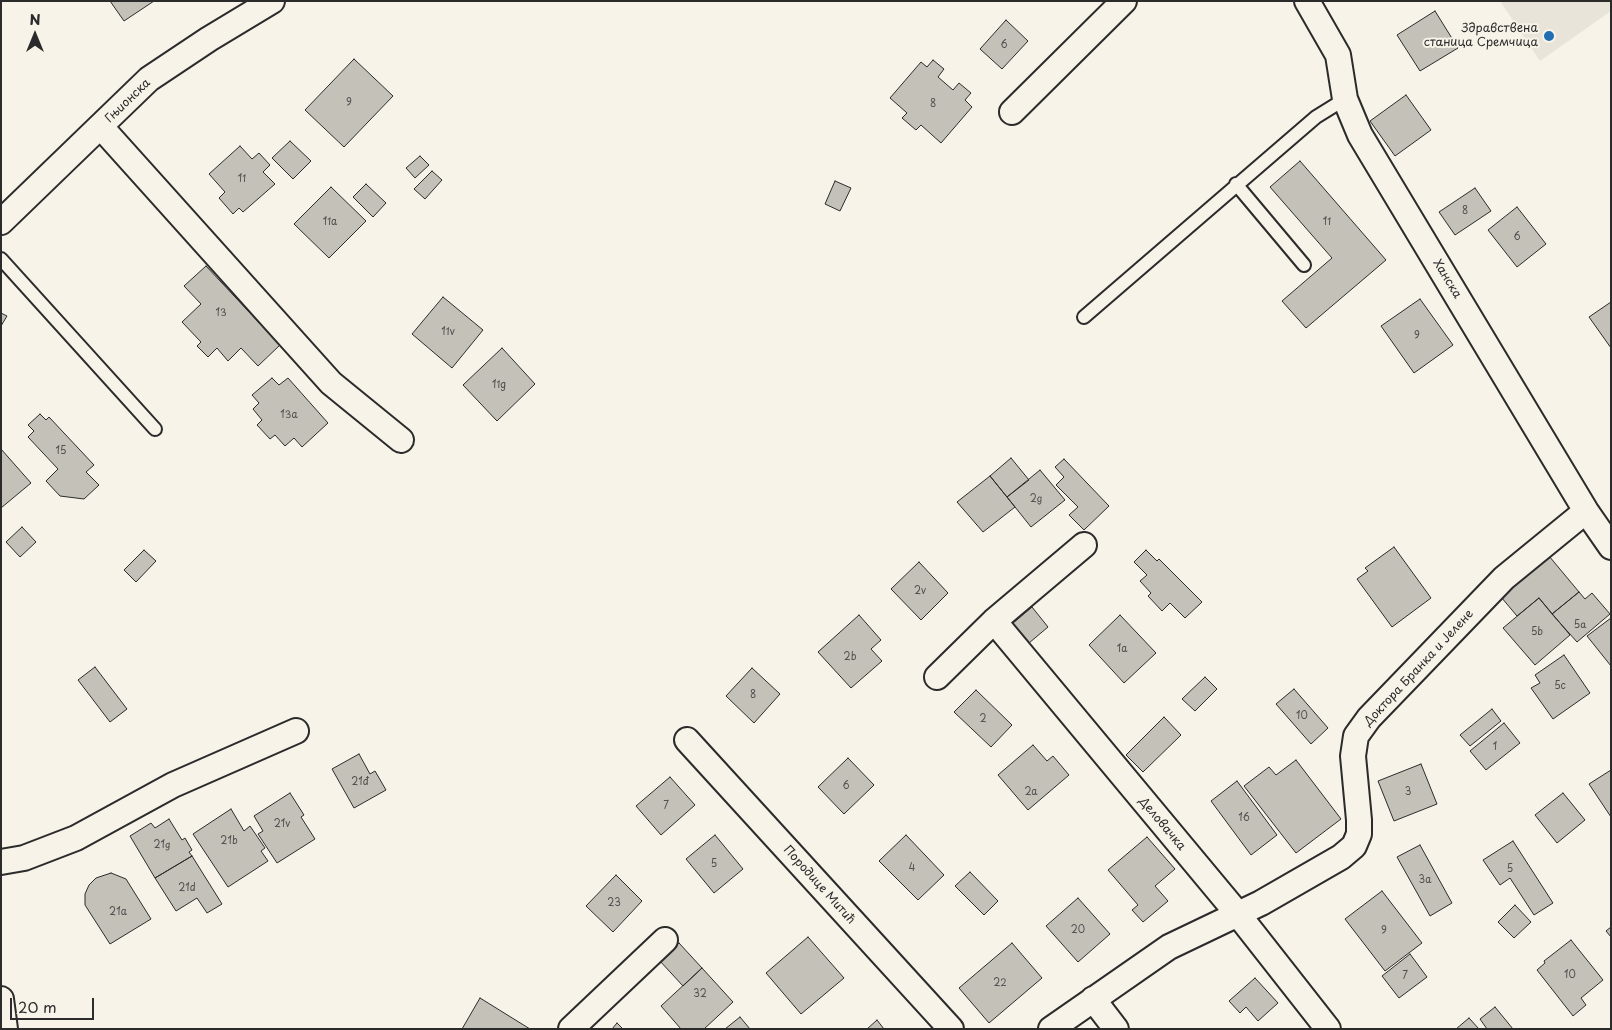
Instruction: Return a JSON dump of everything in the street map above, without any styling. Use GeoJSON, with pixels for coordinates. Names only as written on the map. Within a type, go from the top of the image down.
{"type":"FeatureCollection","features":[{"type":"Feature","properties":{"kind":"street"},"geometry":{"type":"LineString","coordinates":[[1012,112],[1124,1]]}},
{"type":"Feature","properties":{"kind":"street","name":"Ханска"},"geometry":{"type":"LineString","coordinates":[[1307,1],[1338,56],[1345,99],[1360,135],[1586,511],[1611,547]]}},
{"type":"Feature","properties":{"kind":"street","name":"Гњионска"},"geometry":{"type":"LineString","coordinates":[[1,222],[150,79],[260,4]]}},
{"type":"Feature","properties":{"kind":"street"},"geometry":{"type":"LineString","coordinates":[[101,127],[332,383],[401,440]]}},
{"type":"Feature","properties":{"kind":"street","name":"Доктора Бранка и Јелене"},"geometry":{"type":"LineString","coordinates":[[1051,1029],[1169,947],[1237,913],[1262,903],[1324,868],[1354,846],[1359,834],[1359,820],[1353,756],[1356,736],[1364,724],[1504,578],[1586,511]]}},
{"type":"Feature","properties":{"kind":"street"},"geometry":{"type":"LineString","coordinates":[[937,677],[994,621],[1084,545]]}},
{"type":"Feature","properties":{"kind":"street","name":"Деловачка"},"geometry":{"type":"LineString","coordinates":[[994,621],[1237,913],[1328,1029]]}},
{"type":"Feature","properties":{"kind":"street"},"geometry":{"type":"LineString","coordinates":[[1,862],[24,858],[76,838],[173,785],[296,732]]}},
{"type":"Feature","properties":{"kind":"street","name":"Породице Митић"},"geometry":{"type":"LineString","coordinates":[[687,740],[951,1029]]}},
{"type":"Feature","properties":{"kind":"street"},"geometry":{"type":"LineString","coordinates":[[572,1029],[665,940]]}},
{"type":"Feature","properties":{"kind":"street"},"geometry":{"type":"LineString","coordinates":[[1,999],[4,1029]]}},
{"type":"Feature","properties":{"kind":"street"},"geometry":{"type":"LineString","coordinates":[[1093,999],[1116,1029]]}},
{"type":"Feature","properties":{"kind":"lane"},"geometry":{"type":"LineString","coordinates":[[1084,317],[1316,117],[1345,99]]}},
{"type":"Feature","properties":{"kind":"lane"},"geometry":{"type":"LineString","coordinates":[[1236,184],[1304,265]]}},
{"type":"Feature","properties":{"kind":"lane"},"geometry":{"type":"LineString","coordinates":[[1,259],[155,429]]}},
{"type":"Feature","properties":{"kind":"shaded area","name":"Здравствена станица Сремчица"},"geometry":{"type":"Polygon","coordinates":[[[1500,1],[1611,1],[1611,11],[1540,61],[1500,1]]]}},
{"type":"Feature","properties":{"kind":"building"},"geometry":{"type":"Polygon","coordinates":[[[110,1],[154,1],[124,21],[110,1]]]}},
{"type":"Feature","properties":{"kind":"building"},"geometry":{"type":"Polygon","coordinates":[[[1435,11],[1458,48],[1420,71],[1397,35],[1435,11]]]}},
{"type":"Feature","properties":{"kind":"building"},"geometry":{"type":"Polygon","coordinates":[[[1006,20],[1028,41],[1002,69],[980,49],[1006,20]]]}},
{"type":"Feature","properties":{"kind":"building"},"geometry":{"type":"Polygon","coordinates":[[[354,59],[393,96],[344,147],[305,110],[354,59]]]}},
{"type":"Feature","properties":{"kind":"building"},"geometry":{"type":"Polygon","coordinates":[[[933,60],[944,69],[938,77],[953,90],[959,83],[971,93],[965,100],[972,107],[941,143],[921,125],[916,130],[902,118],[907,113],[890,98],[921,62],[927,67],[933,60]]]}},
{"type":"Feature","properties":{"kind":"building"},"geometry":{"type":"Polygon","coordinates":[[[1406,95],[1431,130],[1395,156],[1370,121],[1406,95]]]}},
{"type":"Feature","properties":{"kind":"building"},"geometry":{"type":"Polygon","coordinates":[[[290,141],[311,161],[293,179],[272,158],[290,141]]]}},
{"type":"Feature","properties":{"kind":"building"},"geometry":{"type":"Polygon","coordinates":[[[240,146],[252,159],[259,153],[270,165],[263,172],[275,184],[243,212],[239,208],[233,214],[219,198],[225,192],[209,174],[240,146]]]}},
{"type":"Feature","properties":{"kind":"building"},"geometry":{"type":"Polygon","coordinates":[[[420,156],[429,165],[415,178],[406,168],[420,156]]]}},
{"type":"Feature","properties":{"kind":"building"},"geometry":{"type":"Polygon","coordinates":[[[1300,161],[1386,260],[1306,328],[1282,301],[1332,258],[1270,187],[1300,161]]]}},
{"type":"Feature","properties":{"kind":"building"},"geometry":{"type":"Polygon","coordinates":[[[432,171],[442,180],[425,199],[414,189],[432,171]]]}},
{"type":"Feature","properties":{"kind":"building"},"geometry":{"type":"Polygon","coordinates":[[[835,181],[851,188],[840,211],[825,204],[835,181]]]}},
{"type":"Feature","properties":{"kind":"building"},"geometry":{"type":"Polygon","coordinates":[[[366,184],[386,203],[373,217],[353,197],[366,184]]]}},
{"type":"Feature","properties":{"kind":"building"},"geometry":{"type":"Polygon","coordinates":[[[331,187],[366,221],[329,258],[294,224],[331,187]]]}},
{"type":"Feature","properties":{"kind":"building"},"geometry":{"type":"Polygon","coordinates":[[[1475,188],[1491,211],[1455,235],[1439,212],[1475,188]]]}},
{"type":"Feature","properties":{"kind":"building"},"geometry":{"type":"Polygon","coordinates":[[[1517,207],[1546,244],[1517,267],[1488,230],[1517,207]]]}},
{"type":"Feature","properties":{"kind":"building"},"geometry":{"type":"Polygon","coordinates":[[[206,266],[280,345],[258,366],[241,348],[228,361],[217,348],[208,357],[197,346],[201,342],[182,322],[201,304],[184,286],[206,266]]]}},
{"type":"Feature","properties":{"kind":"building"},"geometry":{"type":"Polygon","coordinates":[[[443,297],[483,330],[452,368],[412,334],[443,297]]]}},
{"type":"Feature","properties":{"kind":"building"},"geometry":{"type":"Polygon","coordinates":[[[1420,299],[1453,345],[1414,373],[1381,326],[1420,299]]]}},
{"type":"Feature","properties":{"kind":"building"},"geometry":{"type":"Polygon","coordinates":[[[1611,302],[1611,348],[1589,317],[1611,302]]]}},
{"type":"Feature","properties":{"kind":"building"},"geometry":{"type":"Polygon","coordinates":[[[1,313],[7,316],[1,326],[1,313]]]}},
{"type":"Feature","properties":{"kind":"building"},"geometry":{"type":"Polygon","coordinates":[[[502,348],[535,384],[497,421],[463,385],[502,348]]]}},
{"type":"Feature","properties":{"kind":"building"},"geometry":{"type":"Polygon","coordinates":[[[272,378],[279,385],[288,378],[328,423],[302,447],[294,438],[285,446],[275,435],[270,439],[257,425],[262,420],[253,409],[259,403],[252,395],[272,378]]]}},
{"type":"Feature","properties":{"kind":"building"},"geometry":{"type":"Polygon","coordinates":[[[40,414],[46,420],[49,417],[94,465],[86,472],[99,485],[84,499],[60,496],[46,481],[58,469],[28,437],[34,431],[28,425],[40,414]]]}},
{"type":"Feature","properties":{"kind":"building"},"geometry":{"type":"Polygon","coordinates":[[[1,449],[31,483],[1,508],[1,449]]]}},
{"type":"Feature","properties":{"kind":"building"},"geometry":{"type":"Polygon","coordinates":[[[1011,458],[1029,480],[1007,497],[990,476],[1011,458]]]}},
{"type":"Feature","properties":{"kind":"building"},"geometry":{"type":"Polygon","coordinates":[[[1064,459],[1109,506],[1084,530],[1069,515],[1078,507],[1056,485],[1064,477],[1055,467],[1064,459]]]}},
{"type":"Feature","properties":{"kind":"building"},"geometry":{"type":"Polygon","coordinates":[[[1040,470],[1065,500],[1031,527],[1007,497],[1040,470]]]}},
{"type":"Feature","properties":{"kind":"building"},"geometry":{"type":"Polygon","coordinates":[[[990,476],[1015,507],[983,532],[957,502],[990,476]]]}},
{"type":"Feature","properties":{"kind":"building"},"geometry":{"type":"Polygon","coordinates":[[[22,527],[36,542],[20,557],[6,542],[22,527]]]}},
{"type":"Feature","properties":{"kind":"building"},"geometry":{"type":"Polygon","coordinates":[[[1394,547],[1431,598],[1392,627],[1357,579],[1368,571],[1365,568],[1394,547]]]}},
{"type":"Feature","properties":{"kind":"building"},"geometry":{"type":"Polygon","coordinates":[[[144,550],[156,561],[136,582],[124,570],[144,550]]]}},
{"type":"Feature","properties":{"kind":"building"},"geometry":{"type":"Polygon","coordinates":[[[1146,550],[1157,561],[1159,559],[1202,602],[1185,618],[1170,603],[1162,611],[1148,596],[1151,593],[1140,581],[1147,575],[1134,562],[1146,550]]]}},
{"type":"Feature","properties":{"kind":"building"},"geometry":{"type":"Polygon","coordinates":[[[1549,556],[1579,592],[1552,614],[1539,598],[1517,616],[1501,597],[1549,556]]]}},
{"type":"Feature","properties":{"kind":"building"},"geometry":{"type":"Polygon","coordinates":[[[919,562],[948,593],[921,620],[891,589],[919,562]]]}},
{"type":"Feature","properties":{"kind":"building"},"geometry":{"type":"Polygon","coordinates":[[[1579,592],[1585,599],[1592,593],[1610,614],[1577,642],[1552,614],[1579,592]]]}},
{"type":"Feature","properties":{"kind":"building"},"geometry":{"type":"Polygon","coordinates":[[[1539,598],[1570,635],[1535,665],[1503,628],[1539,598]]]}},
{"type":"Feature","properties":{"kind":"building"},"geometry":{"type":"Polygon","coordinates":[[[1032,607],[1048,627],[1029,643],[1012,624],[1032,607]]]}},
{"type":"Feature","properties":{"kind":"building"},"geometry":{"type":"Polygon","coordinates":[[[859,615],[881,640],[871,649],[882,661],[851,688],[818,652],[859,615]]]}},
{"type":"Feature","properties":{"kind":"building"},"geometry":{"type":"Polygon","coordinates":[[[1120,615],[1156,653],[1124,683],[1089,645],[1120,615]]]}},
{"type":"Feature","properties":{"kind":"building"},"geometry":{"type":"Polygon","coordinates":[[[1611,618],[1611,666],[1587,636],[1611,618]]]}},
{"type":"Feature","properties":{"kind":"building"},"geometry":{"type":"Polygon","coordinates":[[[1564,655],[1590,693],[1553,719],[1531,688],[1540,683],[1535,675],[1564,655]]]}},
{"type":"Feature","properties":{"kind":"building"},"geometry":{"type":"Polygon","coordinates":[[[95,667],[127,709],[110,722],[78,680],[95,667]]]}},
{"type":"Feature","properties":{"kind":"building"},"geometry":{"type":"Polygon","coordinates":[[[752,668],[780,694],[754,723],[726,696],[752,668]]]}},
{"type":"Feature","properties":{"kind":"building"},"geometry":{"type":"Polygon","coordinates":[[[1205,677],[1217,689],[1195,711],[1182,699],[1205,677]]]}},
{"type":"Feature","properties":{"kind":"building"},"geometry":{"type":"Polygon","coordinates":[[[1294,689],[1328,728],[1311,744],[1276,704],[1294,689]]]}},
{"type":"Feature","properties":{"kind":"building"},"geometry":{"type":"Polygon","coordinates":[[[976,690],[1012,725],[991,747],[954,712],[976,690]]]}},
{"type":"Feature","properties":{"kind":"building"},"geometry":{"type":"Polygon","coordinates":[[[1492,709],[1501,721],[1470,746],[1460,735],[1492,709]]]}},
{"type":"Feature","properties":{"kind":"building"},"geometry":{"type":"Polygon","coordinates":[[[1164,717],[1181,735],[1143,772],[1126,755],[1164,717]]]}},
{"type":"Feature","properties":{"kind":"building"},"geometry":{"type":"Polygon","coordinates":[[[1504,723],[1520,743],[1486,770],[1470,751],[1504,723]]]}},
{"type":"Feature","properties":{"kind":"building"},"geometry":{"type":"Polygon","coordinates":[[[1033,745],[1047,761],[1053,756],[1069,775],[1028,810],[998,775],[1033,745]]]}},
{"type":"Feature","properties":{"kind":"building"},"geometry":{"type":"Polygon","coordinates":[[[359,754],[370,774],[375,771],[386,790],[354,808],[332,769],[359,754]]]}},
{"type":"Feature","properties":{"kind":"building"},"geometry":{"type":"Polygon","coordinates":[[[848,758],[874,785],[844,814],[818,787],[848,758]]]}},
{"type":"Feature","properties":{"kind":"building"},"geometry":{"type":"Polygon","coordinates":[[[1296,760],[1341,819],[1296,853],[1244,786],[1269,767],[1276,775],[1296,760]]]}},
{"type":"Feature","properties":{"kind":"building"},"geometry":{"type":"Polygon","coordinates":[[[1421,764],[1437,804],[1394,821],[1378,781],[1421,764]]]}},
{"type":"Feature","properties":{"kind":"building"},"geometry":{"type":"Polygon","coordinates":[[[1611,770],[1611,817],[1589,784],[1611,770]]]}},
{"type":"Feature","properties":{"kind":"building"},"geometry":{"type":"Polygon","coordinates":[[[670,777],[695,805],[661,835],[636,806],[670,777]]]}},
{"type":"Feature","properties":{"kind":"building"},"geometry":{"type":"Polygon","coordinates":[[[1237,781],[1277,835],[1251,855],[1211,801],[1237,781]]]}},
{"type":"Feature","properties":{"kind":"building"},"geometry":{"type":"Polygon","coordinates":[[[290,793],[304,815],[301,817],[315,839],[277,863],[258,834],[263,831],[254,816],[290,793]]]}},
{"type":"Feature","properties":{"kind":"building"},"geometry":{"type":"Polygon","coordinates":[[[1563,793],[1585,820],[1557,843],[1535,815],[1563,793]]]}},
{"type":"Feature","properties":{"kind":"building"},"geometry":{"type":"Polygon","coordinates":[[[231,809],[244,831],[250,826],[265,848],[261,851],[268,861],[228,887],[193,834],[231,809]]]}},
{"type":"Feature","properties":{"kind":"building"},"geometry":{"type":"Polygon","coordinates":[[[169,819],[182,840],[185,838],[192,850],[189,852],[192,856],[155,878],[130,836],[151,823],[155,828],[169,819]]]}},
{"type":"Feature","properties":{"kind":"building"},"geometry":{"type":"Polygon","coordinates":[[[715,835],[743,869],[714,893],[686,859],[715,835]]]}},
{"type":"Feature","properties":{"kind":"building"},"geometry":{"type":"Polygon","coordinates":[[[906,835],[944,875],[918,900],[879,861],[906,835]]]}},
{"type":"Feature","properties":{"kind":"building"},"geometry":{"type":"Polygon","coordinates":[[[1147,837],[1175,869],[1155,886],[1168,901],[1143,922],[1132,910],[1138,905],[1108,870],[1147,837]]]}},
{"type":"Feature","properties":{"kind":"building"},"geometry":{"type":"Polygon","coordinates":[[[1513,841],[1553,903],[1534,915],[1510,878],[1500,885],[1483,860],[1513,841]]]}},
{"type":"Feature","properties":{"kind":"building"},"geometry":{"type":"Polygon","coordinates":[[[1420,845],[1452,903],[1430,916],[1397,857],[1420,845]]]}},
{"type":"Feature","properties":{"kind":"building"},"geometry":{"type":"Polygon","coordinates":[[[192,856],[222,904],[207,913],[197,898],[176,911],[155,878],[192,856]]]}},
{"type":"Feature","properties":{"kind":"building"},"geometry":{"type":"Polygon","coordinates":[[[970,872],[998,901],[984,915],[955,886],[970,872]]]}},
{"type":"Feature","properties":{"kind":"building"},"geometry":{"type":"Polygon","coordinates":[[[111,873],[126,879],[151,919],[110,944],[85,905],[85,894],[89,885],[96,878],[111,873]]]}},
{"type":"Feature","properties":{"kind":"building"},"geometry":{"type":"Polygon","coordinates":[[[616,875],[642,901],[613,932],[586,906],[616,875]]]}},
{"type":"Feature","properties":{"kind":"building"},"geometry":{"type":"Polygon","coordinates":[[[1382,891],[1422,943],[1385,971],[1345,919],[1382,891]]]}},
{"type":"Feature","properties":{"kind":"building"},"geometry":{"type":"Polygon","coordinates":[[[1078,898],[1110,934],[1078,962],[1046,926],[1078,898]]]}},
{"type":"Feature","properties":{"kind":"building"},"geometry":{"type":"Polygon","coordinates":[[[1515,905],[1531,922],[1514,938],[1498,922],[1515,905]]]}},
{"type":"Feature","properties":{"kind":"building"},"geometry":{"type":"Polygon","coordinates":[[[1611,927],[1611,937],[1606,931],[1611,927]]]}},
{"type":"Feature","properties":{"kind":"building"},"geometry":{"type":"Polygon","coordinates":[[[808,937],[844,978],[801,1014],[766,973],[808,937]]]}},
{"type":"Feature","properties":{"kind":"building"},"geometry":{"type":"Polygon","coordinates":[[[1571,940],[1603,980],[1581,998],[1586,1005],[1573,1016],[1537,970],[1545,963],[1544,961],[1571,940]]]}},
{"type":"Feature","properties":{"kind":"building"},"geometry":{"type":"Polygon","coordinates":[[[679,943],[702,968],[683,986],[659,960],[679,943]]]}},
{"type":"Feature","properties":{"kind":"building"},"geometry":{"type":"Polygon","coordinates":[[[1012,943],[1042,978],[989,1023],[959,988],[1012,943]]]}},
{"type":"Feature","properties":{"kind":"building"},"geometry":{"type":"Polygon","coordinates":[[[1410,954],[1427,977],[1399,998],[1382,976],[1410,954]]]}},
{"type":"Feature","properties":{"kind":"building"},"geometry":{"type":"Polygon","coordinates":[[[702,968],[733,1002],[704,1029],[681,1029],[661,1006],[702,968]]]}},
{"type":"Feature","properties":{"kind":"building"},"geometry":{"type":"Polygon","coordinates":[[[1255,978],[1278,1003],[1258,1021],[1246,1007],[1240,1013],[1229,1001],[1255,978]]]}},
{"type":"Feature","properties":{"kind":"building"},"geometry":{"type":"Polygon","coordinates":[[[480,998],[530,1029],[462,1029],[480,998]]]}},
{"type":"Feature","properties":{"kind":"building"},"geometry":{"type":"Polygon","coordinates":[[[1495,1007],[1513,1029],[1487,1029],[1480,1019],[1495,1007]]]}},
{"type":"Feature","properties":{"kind":"building"},"geometry":{"type":"Polygon","coordinates":[[[740,1017],[750,1029],[725,1029],[740,1017]]]}},
{"type":"Feature","properties":{"kind":"building"},"geometry":{"type":"Polygon","coordinates":[[[1469,1018],[1479,1029],[1456,1029],[1469,1018]]]}},
{"type":"Feature","properties":{"kind":"building"},"geometry":{"type":"Polygon","coordinates":[[[877,1020],[884,1029],[867,1029],[877,1020]]]}},
{"type":"Feature","properties":{"kind":"building"},"geometry":{"type":"Polygon","coordinates":[[[617,1023],[623,1029],[612,1029],[617,1023]]]}},
{"type":"Feature","properties":{"kind":"place","name":"Здравствена станица Сремчица"},"geometry":{"type":"Point","coordinates":[1549,36]}}]}
